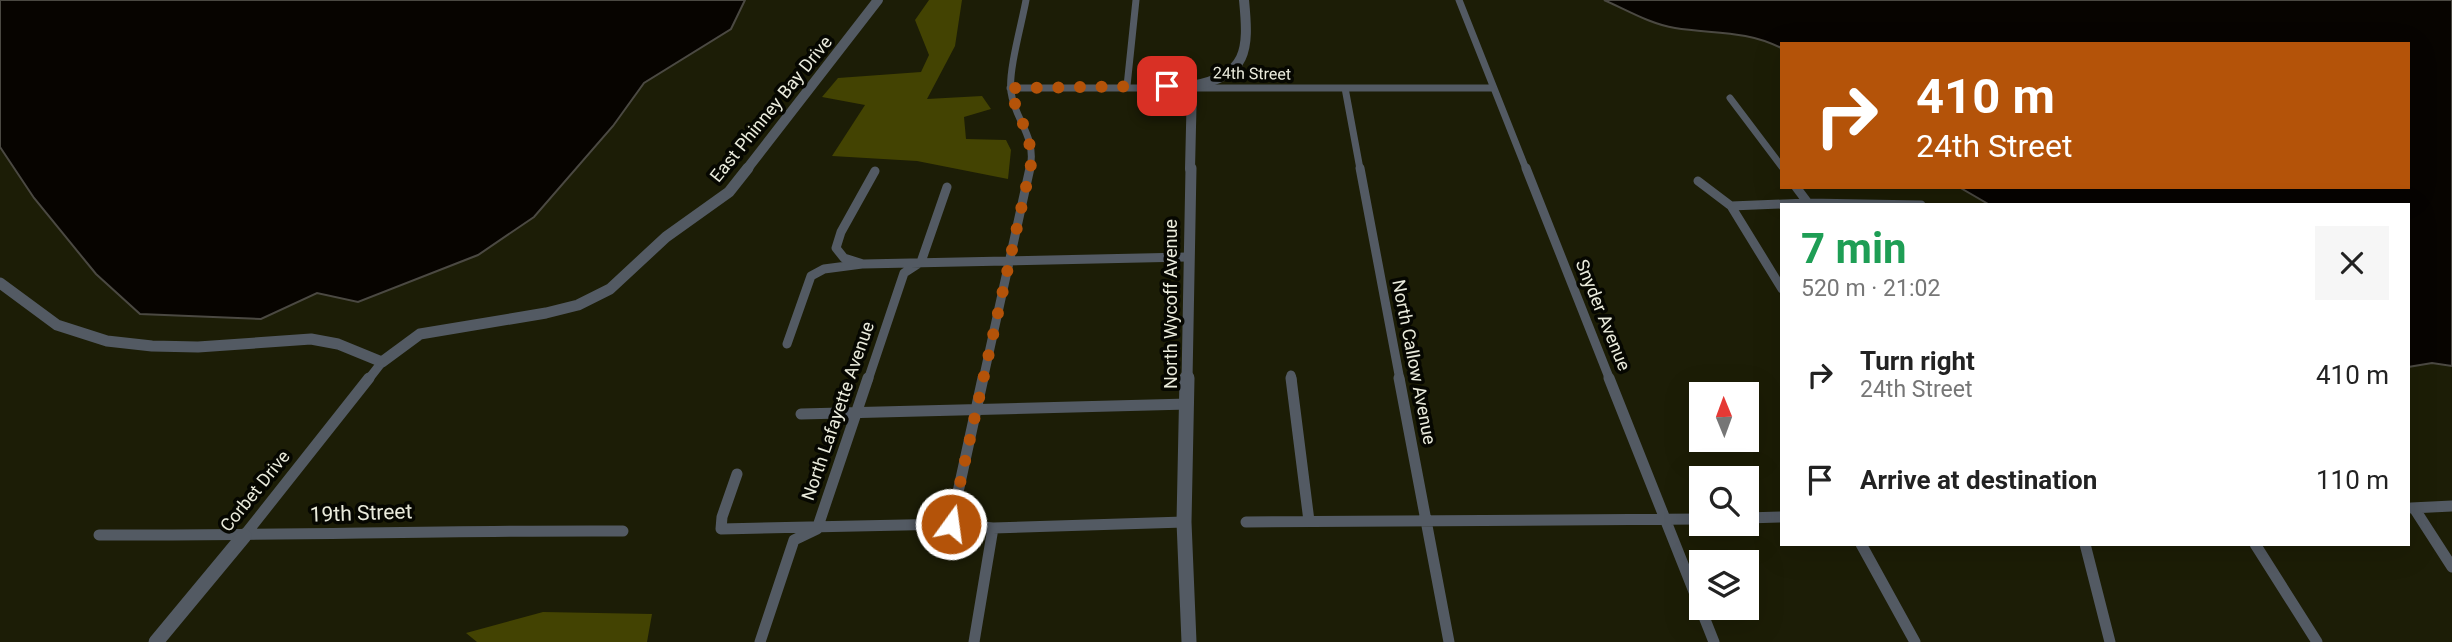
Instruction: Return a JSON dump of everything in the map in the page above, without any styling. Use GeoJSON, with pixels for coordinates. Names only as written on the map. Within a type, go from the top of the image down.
{"type":"FeatureCollection","features":[{"type":"Feature","properties":{"kind":"street","name":"East Phinney Bay Drive"},"geometry":{"type":"LineString","coordinates":[[382,362],[420,334],[547,313],[578,305],[610,289],[666,237],[729,192],[878,0]]}},
{"type":"Feature","properties":{"kind":"street"},"geometry":{"type":"LineString","coordinates":[[951,524],[979,408],[1007,262],[1032,160],[1030,138],[1013,103],[1010,88],[1026,0]]}},
{"type":"Feature","properties":{"kind":"street"},"geometry":{"type":"LineString","coordinates":[[1127,86],[1136,0]]}},
{"type":"Feature","properties":{"kind":"street"},"geometry":{"type":"LineString","coordinates":[[1192,86],[1214,83],[1233,72],[1245,58],[1247,25],[1244,0]]}},
{"type":"Feature","properties":{"kind":"street","name":"Snyder Avenue"},"geometry":{"type":"LineString","coordinates":[[1459,0],[1714,642]]}},
{"type":"Feature","properties":{"kind":"street","name":"24th Street"},"geometry":{"type":"LineString","coordinates":[[1010,88],[1192,86],[1493,89]]}},
{"type":"Feature","properties":{"kind":"street","name":"North Wycoff Avenue"},"geometry":{"type":"LineString","coordinates":[[1189,642],[1184,523],[1192,86]]}},
{"type":"Feature","properties":{"kind":"street","name":"North Callow Avenue"},"geometry":{"type":"LineString","coordinates":[[1345,88],[1449,642]]}},
{"type":"Feature","properties":{"kind":"street"},"geometry":{"type":"LineString","coordinates":[[1730,98],[1780,164]]}},
{"type":"Feature","properties":{"kind":"street"},"geometry":{"type":"LineString","coordinates":[[863,264],[844,258],[836,248],[841,232],[875,171]]}},
{"type":"Feature","properties":{"kind":"street"},"geometry":{"type":"LineString","coordinates":[[1698,181],[1731,206],[1780,286]]}},
{"type":"Feature","properties":{"kind":"street","name":"North Lafayette Avenue"},"geometry":{"type":"LineString","coordinates":[[760,642],[794,540],[817,529],[904,273],[921,262],[947,187]]}},
{"type":"Feature","properties":{"kind":"street"},"geometry":{"type":"LineString","coordinates":[[1731,206],[1780,204]]}},
{"type":"Feature","properties":{"kind":"street"},"geometry":{"type":"LineString","coordinates":[[787,344],[811,276],[824,269],[863,264],[921,262],[1187,257]]}},
{"type":"Feature","properties":{"kind":"street"},"geometry":{"type":"LineString","coordinates":[[0,283],[31,309],[65,329],[120,342],[161,348],[310,339],[346,347],[382,362]]}},
{"type":"Feature","properties":{"kind":"street","name":"Corbet Drive"},"geometry":{"type":"LineString","coordinates":[[156,642],[382,362]]}},
{"type":"Feature","properties":{"kind":"street"},"geometry":{"type":"LineString","coordinates":[[1291,375],[1309,521]]}},
{"type":"Feature","properties":{"kind":"street"},"geometry":{"type":"LineString","coordinates":[[801,414],[1188,404]]}},
{"type":"Feature","properties":{"kind":"street"},"geometry":{"type":"LineString","coordinates":[[737,474],[722,517],[721,530],[951,524],[993,528],[1184,523]]}},
{"type":"Feature","properties":{"kind":"street"},"geometry":{"type":"LineString","coordinates":[[2411,508],[2452,506]]}},
{"type":"Feature","properties":{"kind":"street"},"geometry":{"type":"LineString","coordinates":[[2411,508],[2452,567]]}},
{"type":"Feature","properties":{"kind":"street"},"geometry":{"type":"LineString","coordinates":[[1759,518],[1780,517]]}},
{"type":"Feature","properties":{"kind":"street"},"geometry":{"type":"LineString","coordinates":[[1246,522],[1689,519]]}},
{"type":"Feature","properties":{"kind":"street"},"geometry":{"type":"LineString","coordinates":[[974,642],[993,528]]}},
{"type":"Feature","properties":{"kind":"street","name":"19th Street"},"geometry":{"type":"LineString","coordinates":[[99,535],[244,536],[459,530],[624,531]]}},
{"type":"Feature","properties":{"kind":"street"},"geometry":{"type":"LineString","coordinates":[[1862,546],[1915,642]]}},
{"type":"Feature","properties":{"kind":"street"},"geometry":{"type":"LineString","coordinates":[[2085,546],[2109,642]]}},
{"type":"Feature","properties":{"kind":"street"},"geometry":{"type":"LineString","coordinates":[[2256,546],[2317,642]]}},
{"type":"Feature","properties":{"kind":"shaded area"},"geometry":{"type":"Polygon","coordinates":[[[0,0],[745,0],[731,29],[644,83],[613,126],[534,217],[478,255],[358,302],[317,293],[261,319],[140,314],[96,274],[34,198],[0,147],[0,0]]]}},
{"type":"Feature","properties":{"kind":"shaded area"},"geometry":{"type":"Polygon","coordinates":[[[929,0],[962,0],[955,46],[927,99],[982,96],[991,109],[964,117],[966,139],[1006,140],[1011,150],[1008,179],[917,161],[832,156],[865,105],[822,97],[838,78],[921,72],[929,55],[915,20],[929,0]]]}},
{"type":"Feature","properties":{"kind":"shaded area"},"geometry":{"type":"Polygon","coordinates":[[[1604,0],[2452,0],[2452,366],[2432,363],[2410,367],[2410,203],[1987,203],[1962,189],[2410,189],[2410,42],[1780,42],[1780,48],[1742,35],[1689,30],[1648,20],[1604,0]]]}},
{"type":"Feature","properties":{"kind":"shaded area"},"geometry":{"type":"Polygon","coordinates":[[[543,612],[652,614],[647,642],[477,642],[466,633],[543,612]]]}},
{"type":"Feature","properties":{"kind":"route"},"geometry":{"type":"LineString","coordinates":[[951,524],[979,408],[1007,262],[1032,160],[1030,138],[1013,103],[1010,88],[1167,86]]}}]}
